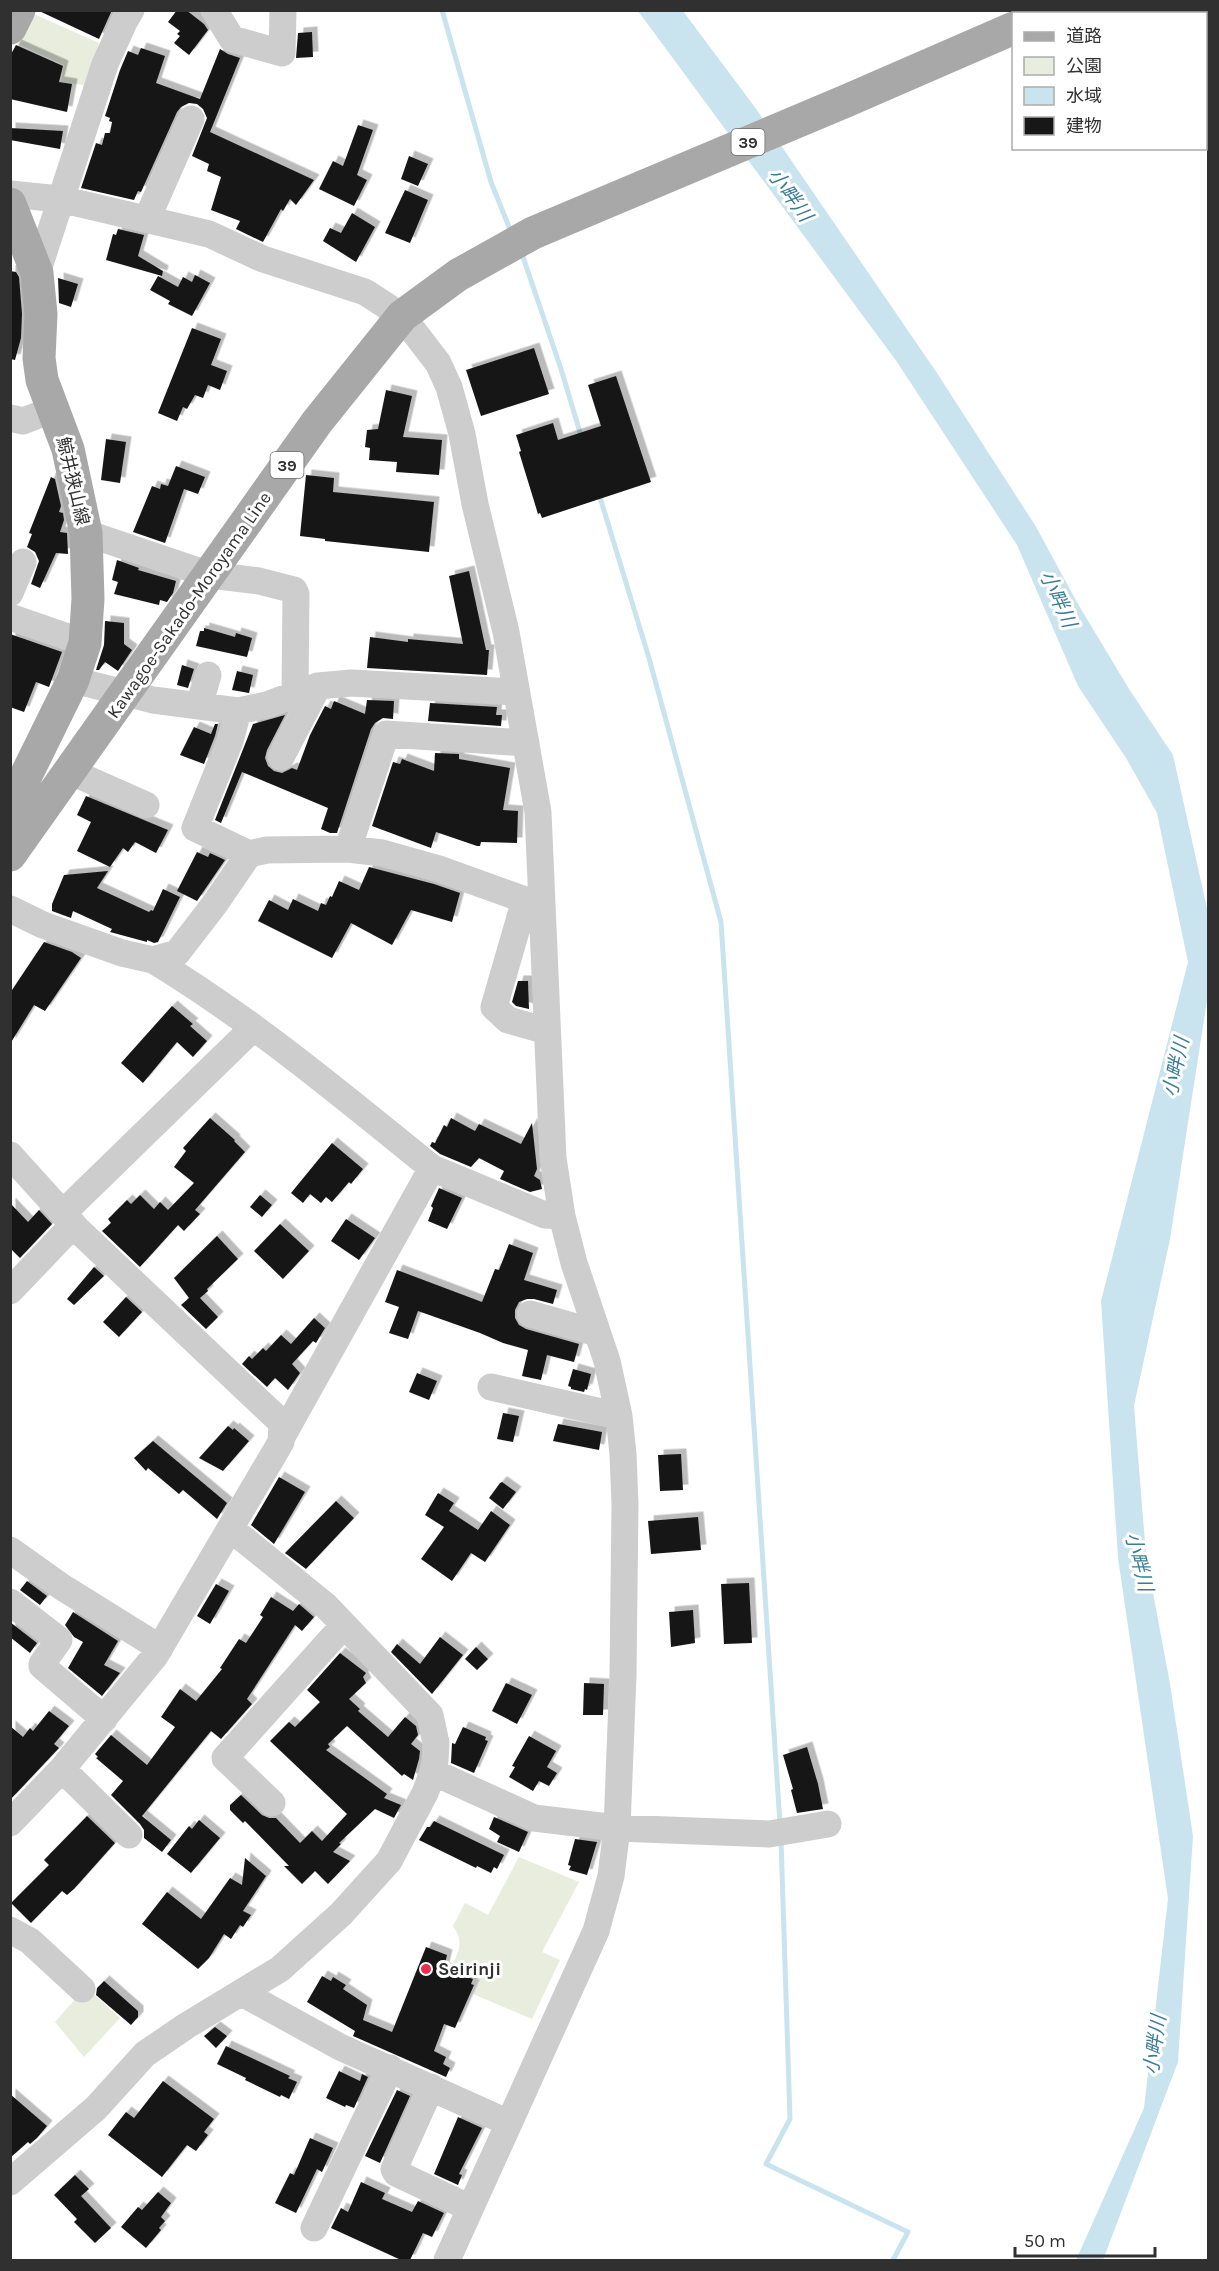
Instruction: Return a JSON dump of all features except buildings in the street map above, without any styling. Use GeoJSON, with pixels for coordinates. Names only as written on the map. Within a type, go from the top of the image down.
{"type":"FeatureCollection","features":[{"type":"Feature","properties":{"kind":"main road"},"geometry":{"type":"LineString","coordinates":[[10,28],[18,10]]}},
{"type":"Feature","properties":{"kind":"main road","name":"Kawagoe-Sakado-Moroyama Line"},"geometry":{"type":"LineString","coordinates":[[10,855],[28,805],[78,760],[317,422],[402,316],[458,275],[533,233],[1012,29]]}},
{"type":"Feature","properties":{"kind":"main road","name":"鯨井狭山線"},"geometry":{"type":"LineString","coordinates":[[10,204],[37,273],[41,314],[39,358],[42,380],[68,449],[86,533],[88,599],[85,643],[73,680],[39,752],[31,787],[40,804],[28,805]]}},
{"type":"Feature","properties":{"kind":"main road"},"geometry":{"type":"LineString","coordinates":[[39,752],[39,765],[46,774],[56,777],[78,760]]}},
{"type":"Feature","properties":{"kind":"street"},"geometry":{"type":"LineString","coordinates":[[37,273],[105,64],[131,10]]}},
{"type":"Feature","properties":{"kind":"street"},"geometry":{"type":"LineString","coordinates":[[214,10],[232,39],[282,53],[283,10]]}},
{"type":"Feature","properties":{"kind":"street"},"geometry":{"type":"LineString","coordinates":[[147,219],[190,119]]}},
{"type":"Feature","properties":{"kind":"street"},"geometry":{"type":"LineString","coordinates":[[10,194],[60,199],[209,234],[263,259],[365,292],[402,316],[438,363],[449,387],[462,434],[475,504],[506,632],[538,812],[533,903],[547,1031],[553,1158],[562,1216],[574,1263],[607,1361],[619,1416],[626,1504],[623,1675],[617,1828],[611,1876],[596,1931],[447,2260]]}},
{"type":"Feature","properties":{"kind":"street"},"geometry":{"type":"LineString","coordinates":[[10,418],[23,421],[54,409]]}},
{"type":"Feature","properties":{"kind":"street"},"geometry":{"type":"LineString","coordinates":[[86,533],[210,575],[259,581],[294,590],[306,690],[280,757]]}},
{"type":"Feature","properties":{"kind":"street"},"geometry":{"type":"LineString","coordinates":[[10,593],[23,562]]}},
{"type":"Feature","properties":{"kind":"street"},"geometry":{"type":"LineString","coordinates":[[10,617],[85,643]]}},
{"type":"Feature","properties":{"kind":"street"},"geometry":{"type":"LineString","coordinates":[[199,706],[208,675]]}},
{"type":"Feature","properties":{"kind":"street"},"geometry":{"type":"LineString","coordinates":[[73,680],[153,700],[238,711],[267,705],[306,690],[351,683],[516,692]]}},
{"type":"Feature","properties":{"kind":"street"},"geometry":{"type":"LineString","coordinates":[[238,711],[230,741],[195,828],[249,854],[267,850],[348,849],[393,856],[439,869],[533,903]]}},
{"type":"Feature","properties":{"kind":"street"},"geometry":{"type":"LineString","coordinates":[[348,849],[386,734],[526,743]]}},
{"type":"Feature","properties":{"kind":"street"},"geometry":{"type":"LineString","coordinates":[[78,760],[146,805]]}},
{"type":"Feature","properties":{"kind":"street"},"geometry":{"type":"LineString","coordinates":[[153,960],[177,953],[249,854]]}},
{"type":"Feature","properties":{"kind":"street"},"geometry":{"type":"LineString","coordinates":[[533,903],[494,1007],[508,1020],[547,1031]]}},
{"type":"Feature","properties":{"kind":"street"},"geometry":{"type":"LineString","coordinates":[[10,909],[43,925],[122,953],[153,960],[206,992],[432,1168],[545,1215],[562,1216]]}},
{"type":"Feature","properties":{"kind":"street"},"geometry":{"type":"LineString","coordinates":[[10,1291],[68,1219],[253,1028]]}},
{"type":"Feature","properties":{"kind":"street"},"geometry":{"type":"LineString","coordinates":[[10,1155],[68,1219],[282,1423],[283,1435]]}},
{"type":"Feature","properties":{"kind":"street"},"geometry":{"type":"LineString","coordinates":[[10,1823],[62,1769],[160,1648],[281,1442],[432,1168]]}},
{"type":"Feature","properties":{"kind":"street"},"geometry":{"type":"LineString","coordinates":[[530,1314],[597,1333]]}},
{"type":"Feature","properties":{"kind":"street"},"geometry":{"type":"LineString","coordinates":[[491,1387],[619,1416]]}},
{"type":"Feature","properties":{"kind":"street"},"geometry":{"type":"LineString","coordinates":[[10,2182],[96,2108],[145,2054],[186,2026],[280,1969],[341,1914],[389,1861],[420,1803],[432,1772],[436,1743],[430,1715],[326,1606],[231,1529]]}},
{"type":"Feature","properties":{"kind":"street"},"geometry":{"type":"LineString","coordinates":[[10,1550],[62,1587],[160,1648]]}},
{"type":"Feature","properties":{"kind":"street"},"geometry":{"type":"LineString","coordinates":[[10,1602],[59,1640],[42,1666],[104,1719]]}},
{"type":"Feature","properties":{"kind":"street"},"geometry":{"type":"LineString","coordinates":[[272,1803],[225,1758],[344,1625]]}},
{"type":"Feature","properties":{"kind":"street"},"geometry":{"type":"LineString","coordinates":[[62,1769],[129,1835]]}},
{"type":"Feature","properties":{"kind":"street"},"geometry":{"type":"LineString","coordinates":[[432,1772],[534,1818],[617,1828],[769,1834],[828,1824]]}},
{"type":"Feature","properties":{"kind":"street"},"geometry":{"type":"LineString","coordinates":[[10,1930],[30,1941],[82,1989]]}},
{"type":"Feature","properties":{"kind":"street"},"geometry":{"type":"LineString","coordinates":[[242,1993],[340,2047],[509,2123]]}},
{"type":"Feature","properties":{"kind":"street"},"geometry":{"type":"LineString","coordinates":[[314,2228],[390,2068]]}},
{"type":"Feature","properties":{"kind":"street"},"geometry":{"type":"LineString","coordinates":[[431,2087],[394,2169],[396,2173],[470,2208]]}},
{"type":"Feature","properties":{"kind":"green space"},"geometry":{"type":"Polygon","coordinates":[[[27,11],[99,43],[85,85],[61,82],[64,65],[14,42],[27,11]]]}},
{"type":"Feature","properties":{"kind":"green space"},"geometry":{"type":"Polygon","coordinates":[[[519,1857],[579,1882],[542,1952],[560,1960],[532,2019],[473,1994],[479,1980],[451,1969],[458,1952],[459,1942],[453,1926],[465,1903],[488,1915],[519,1857]]]}},
{"type":"Feature","properties":{"kind":"green space"},"geometry":{"type":"Polygon","coordinates":[[[86,1987],[120,2018],[84,2057],[55,2022],[86,1987]]]}},
{"type":"Feature","properties":{"kind":"water","name":"小畔川"},"geometry":{"type":"Polygon","coordinates":[[[638,11],[683,11],[754,106],[937,373],[1035,525],[1078,604],[1129,689],[1173,755],[1208,913],[1208,994],[1170,1239],[1134,1406],[1146,1555],[1170,1684],[1193,1836],[1178,2062],[1103,2260],[1076,2260],[1144,2108],[1168,1899],[1118,1558],[1101,1301],[1188,962],[1157,813],[1126,758],[1078,686],[1017,545],[897,362],[638,11]]]}},
{"type":"Feature","properties":{"kind":"waterway"},"geometry":{"type":"LineString","coordinates":[[442,10],[491,182],[511,232]]}},
{"type":"Feature","properties":{"kind":"waterway"},"geometry":{"type":"LineString","coordinates":[[521,251],[582,439]]}},
{"type":"Feature","properties":{"kind":"waterway"},"geometry":{"type":"LineString","coordinates":[[599,494],[649,658],[721,922],[780,1824]]}},
{"type":"Feature","properties":{"kind":"waterway"},"geometry":{"type":"LineString","coordinates":[[781,1840],[790,2119],[766,2164],[908,2232],[893,2260]]}},
{"type":"Feature","properties":{"kind":"place","name":"Seirinji"},"geometry":{"type":"Point","coordinates":[426,1969]}}]}
